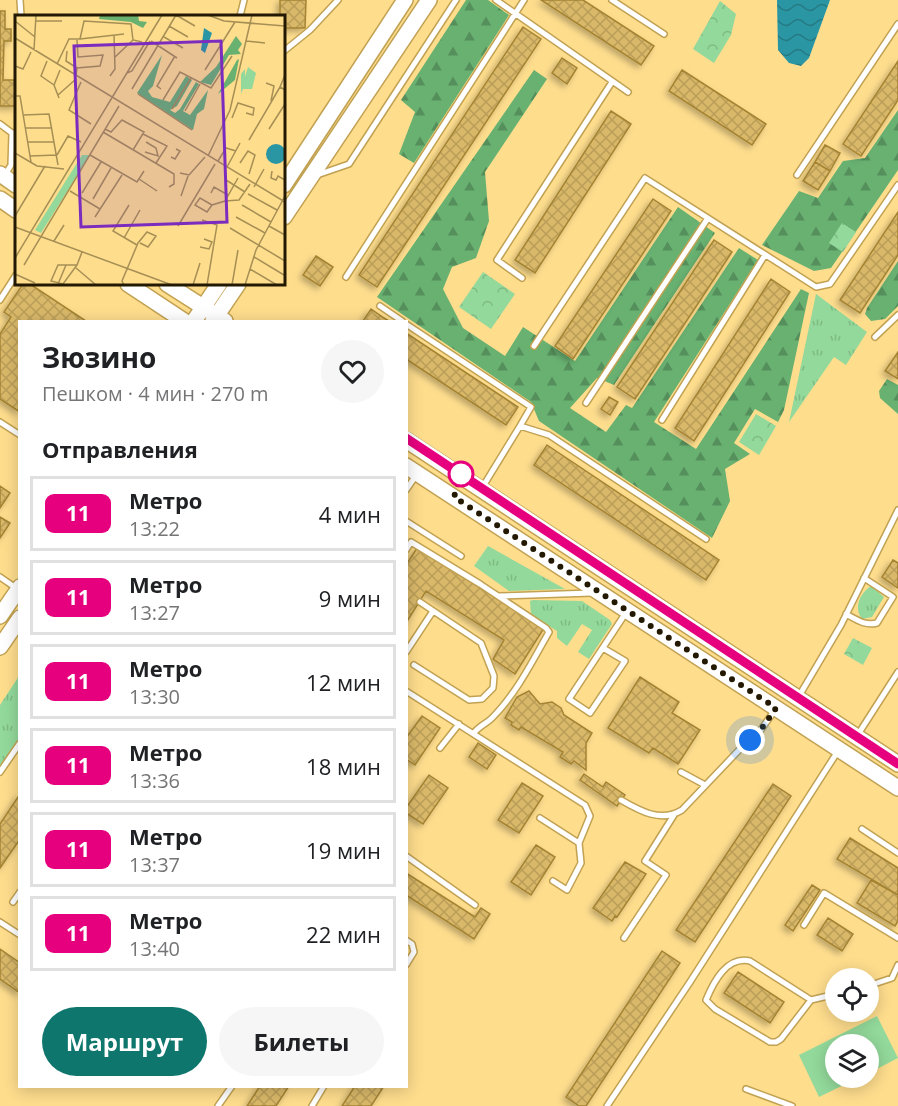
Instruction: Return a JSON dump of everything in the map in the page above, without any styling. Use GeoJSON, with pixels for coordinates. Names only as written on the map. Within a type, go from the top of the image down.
{"type":"FeatureCollection","features":[{"type":"Feature","properties":{"kind":"main road"},"geometry":{"type":"LineString","coordinates":[[286,178],[405,0]]}},
{"type":"Feature","properties":{"kind":"main road"},"geometry":{"type":"LineString","coordinates":[[285,216],[429,0]]}},
{"type":"Feature","properties":{"kind":"main road"},"geometry":{"type":"LineString","coordinates":[[130,285],[182,320]]}},
{"type":"Feature","properties":{"kind":"main road"},"geometry":{"type":"LineString","coordinates":[[168,285],[214,316]]}},
{"type":"Feature","properties":{"kind":"main road"},"geometry":{"type":"LineString","coordinates":[[214,316],[219,285]]}},
{"type":"Feature","properties":{"kind":"main road"},"geometry":{"type":"LineString","coordinates":[[198,320],[214,316],[237,285]]}},
{"type":"Feature","properties":{"kind":"main road"},"geometry":{"type":"LineString","coordinates":[[408,441],[898,764]]}},
{"type":"Feature","properties":{"kind":"main road"},"geometry":{"type":"LineString","coordinates":[[412,469],[898,788]]}},
{"type":"Feature","properties":{"kind":"main road"},"geometry":{"type":"LineString","coordinates":[[0,616],[18,589]]}},
{"type":"Feature","properties":{"kind":"main road"},"geometry":{"type":"LineString","coordinates":[[0,648],[18,621]]}},
{"type":"Feature","properties":{"kind":"lane"},"geometry":{"type":"LineString","coordinates":[[20,0],[21,15]]}},
{"type":"Feature","properties":{"kind":"lane"},"geometry":{"type":"LineString","coordinates":[[240,15],[244,0]]}},
{"type":"Feature","properties":{"kind":"lane"},"geometry":{"type":"LineString","coordinates":[[285,50],[310,30],[338,0]]}},
{"type":"Feature","properties":{"kind":"lane"},"geometry":{"type":"LineString","coordinates":[[310,178],[348,164],[456,0]]}},
{"type":"Feature","properties":{"kind":"lane"},"geometry":{"type":"LineString","coordinates":[[496,0],[628,92]]}},
{"type":"Feature","properties":{"kind":"lane"},"geometry":{"type":"LineString","coordinates":[[346,277],[524,0]]}},
{"type":"Feature","properties":{"kind":"lane"},"geometry":{"type":"LineString","coordinates":[[612,0],[664,34]]}},
{"type":"Feature","properties":{"kind":"lane"},"geometry":{"type":"LineString","coordinates":[[797,175],[898,24]]}},
{"type":"Feature","properties":{"kind":"lane"},"geometry":{"type":"LineString","coordinates":[[522,278],[497,260],[612,82]]}},
{"type":"Feature","properties":{"kind":"lane"},"geometry":{"type":"LineString","coordinates":[[0,124],[14,133],[11,165],[7,178]]}},
{"type":"Feature","properties":{"kind":"lane"},"geometry":{"type":"LineString","coordinates":[[323,124],[339,135]]}},
{"type":"Feature","properties":{"kind":"lane"},"geometry":{"type":"LineString","coordinates":[[534,346],[645,178],[816,287],[830,284],[898,185]]}},
{"type":"Feature","properties":{"kind":"lane"},"geometry":{"type":"LineString","coordinates":[[586,403],[708,218]]}},
{"type":"Feature","properties":{"kind":"lane"},"geometry":{"type":"LineString","coordinates":[[662,420],[765,255]]}},
{"type":"Feature","properties":{"kind":"lane"},"geometry":{"type":"LineString","coordinates":[[0,300],[15,277]]}},
{"type":"Feature","properties":{"kind":"lane"},"geometry":{"type":"LineString","coordinates":[[380,306],[401,320]]}},
{"type":"Feature","properties":{"kind":"lane"},"geometry":{"type":"LineString","coordinates":[[875,337],[898,315]]}},
{"type":"Feature","properties":{"kind":"lane"},"geometry":{"type":"LineString","coordinates":[[408,325],[531,407],[481,490]]}},
{"type":"Feature","properties":{"kind":"lane"},"geometry":{"type":"LineString","coordinates":[[0,422],[18,434]]}},
{"type":"Feature","properties":{"kind":"lane"},"geometry":{"type":"LineString","coordinates":[[520,426],[549,435],[706,539]]}},
{"type":"Feature","properties":{"kind":"lane"},"geometry":{"type":"LineString","coordinates":[[798,698],[846,614],[898,510]]}},
{"type":"Feature","properties":{"kind":"lane"},"geometry":{"type":"LineString","coordinates":[[408,522],[461,556]]}},
{"type":"Feature","properties":{"kind":"lane"},"geometry":{"type":"LineString","coordinates":[[892,522],[898,526]]}},
{"type":"Feature","properties":{"kind":"lane"},"geometry":{"type":"LineString","coordinates":[[408,547],[411,542],[498,596],[549,632],[515,688],[490,720],[478,727],[474,733]]}},
{"type":"Feature","properties":{"kind":"lane"},"geometry":{"type":"LineString","coordinates":[[0,577],[18,587]]}},
{"type":"Feature","properties":{"kind":"lane"},"geometry":{"type":"LineString","coordinates":[[846,614],[861,623],[878,623],[893,597],[864,578]]}},
{"type":"Feature","properties":{"kind":"lane"},"geometry":{"type":"LineString","coordinates":[[498,596],[600,592]]}},
{"type":"Feature","properties":{"kind":"lane"},"geometry":{"type":"LineString","coordinates":[[414,665],[469,700],[482,699],[493,688],[494,676],[481,644],[420,602]]}},
{"type":"Feature","properties":{"kind":"lane"},"geometry":{"type":"LineString","coordinates":[[603,648],[625,661],[590,713],[569,699],[628,610]]}},
{"type":"Feature","properties":{"kind":"lane"},"geometry":{"type":"LineString","coordinates":[[408,649],[433,611]]}},
{"type":"Feature","properties":{"kind":"lane"},"geometry":{"type":"LineString","coordinates":[[856,737],[898,672]]}},
{"type":"Feature","properties":{"kind":"lane"},"geometry":{"type":"LineString","coordinates":[[408,692],[585,804],[590,816],[579,843],[581,863],[567,890],[553,881]]}},
{"type":"Feature","properties":{"kind":"lane"},"geometry":{"type":"LineString","coordinates":[[624,938],[666,875],[645,861],[674,815],[682,810],[760,731],[776,708]]}},
{"type":"Feature","properties":{"kind":"lane"},"geometry":{"type":"LineString","coordinates":[[440,748],[459,724]]}},
{"type":"Feature","properties":{"kind":"lane"},"geometry":{"type":"LineString","coordinates":[[0,772],[18,746]]}},
{"type":"Feature","properties":{"kind":"lane"},"geometry":{"type":"LineString","coordinates":[[607,1106],[690,982],[838,750]]}},
{"type":"Feature","properties":{"kind":"lane"},"geometry":{"type":"LineString","coordinates":[[681,772],[705,786]]}},
{"type":"Feature","properties":{"kind":"lane"},"geometry":{"type":"LineString","coordinates":[[621,800],[642,813],[674,815]]}},
{"type":"Feature","properties":{"kind":"lane"},"geometry":{"type":"LineString","coordinates":[[540,818],[579,843]]}},
{"type":"Feature","properties":{"kind":"lane"},"geometry":{"type":"LineString","coordinates":[[862,829],[898,853]]}},
{"type":"Feature","properties":{"kind":"lane"},"geometry":{"type":"LineString","coordinates":[[408,857],[475,905]]}},
{"type":"Feature","properties":{"kind":"lane"},"geometry":{"type":"LineString","coordinates":[[804,925],[824,893],[898,938]]}},
{"type":"Feature","properties":{"kind":"lane"},"geometry":{"type":"LineString","coordinates":[[13,902],[18,895]]}},
{"type":"Feature","properties":{"kind":"lane"},"geometry":{"type":"LineString","coordinates":[[0,922],[18,934]]}},
{"type":"Feature","properties":{"kind":"lane"},"geometry":{"type":"LineString","coordinates":[[408,942],[414,948],[408,961]]}},
{"type":"Feature","properties":{"kind":"lane"},"geometry":{"type":"LineString","coordinates":[[811,1000],[750,961],[741,959],[732,962],[721,974],[706,1000],[715,1009],[770,1042],[776,1042],[781,1039],[811,1000],[825,997]]}},
{"type":"Feature","properties":{"kind":"lane"},"geometry":{"type":"LineString","coordinates":[[892,978],[898,965]]}},
{"type":"Feature","properties":{"kind":"lane"},"geometry":{"type":"LineString","coordinates":[[879,982],[892,978],[898,981]]}},
{"type":"Feature","properties":{"kind":"lane"},"geometry":{"type":"LineString","coordinates":[[218,1106],[231,1088]]}},
{"type":"Feature","properties":{"kind":"lane"},"geometry":{"type":"LineString","coordinates":[[312,1106],[323,1088]]}},
{"type":"Feature","properties":{"kind":"lane"},"geometry":{"type":"LineString","coordinates":[[746,1089],[792,1106]]}},
{"type":"Feature","properties":{"kind":"green space"},"geometry":{"type":"Polygon","coordinates":[[[466,0],[488,0],[509,15],[414,163],[399,154],[415,112],[401,100],[466,0]]]}},
{"type":"Feature","properties":{"kind":"green space"},"geometry":{"type":"Polygon","coordinates":[[[720,1],[736,14],[731,35],[714,63],[693,49],[720,1]]]}},
{"type":"Feature","properties":{"kind":"green space"},"geometry":{"type":"Polygon","coordinates":[[[534,70],[547,79],[485,172],[489,221],[476,258],[452,267],[443,289],[463,328],[505,356],[523,327],[575,361],[678,207],[715,233],[614,385],[597,378],[570,408],[606,432],[626,405],[632,408],[739,248],[758,260],[654,422],[696,449],[801,289],[809,293],[784,410],[778,422],[755,409],[734,443],[750,454],[725,469],[730,501],[712,538],[539,421],[531,402],[377,297],[534,70]]]}},
{"type":"Feature","properties":{"kind":"green space"},"geometry":{"type":"Polygon","coordinates":[[[898,110],[898,170],[831,268],[814,271],[762,245],[799,191],[818,198],[843,161],[865,158],[898,110]]]}},
{"type":"Feature","properties":{"kind":"green space"},"geometry":{"type":"Polygon","coordinates":[[[842,223],[856,232],[843,252],[829,243],[842,223]]]}},
{"type":"Feature","properties":{"kind":"green space"},"geometry":{"type":"Polygon","coordinates":[[[898,261],[898,306],[885,319],[871,321],[865,314],[867,308],[898,261]]]}},
{"type":"Feature","properties":{"kind":"green space"},"geometry":{"type":"Polygon","coordinates":[[[483,272],[515,294],[491,329],[459,307],[483,272]]]}},
{"type":"Feature","properties":{"kind":"green space"},"geometry":{"type":"Polygon","coordinates":[[[816,294],[867,332],[846,365],[834,357],[789,422],[816,294]]]}},
{"type":"Feature","properties":{"kind":"green space"},"geometry":{"type":"Polygon","coordinates":[[[887,379],[898,385],[898,414],[880,398],[879,391],[887,379]]]}},
{"type":"Feature","properties":{"kind":"green space"},"geometry":{"type":"Polygon","coordinates":[[[756,414],[776,426],[759,455],[739,442],[756,414]]]}},
{"type":"Feature","properties":{"kind":"green space"},"geometry":{"type":"Polygon","coordinates":[[[488,546],[565,589],[509,591],[474,566],[488,546]]]}},
{"type":"Feature","properties":{"kind":"green space"},"geometry":{"type":"Polygon","coordinates":[[[871,586],[884,597],[872,617],[862,619],[858,610],[859,601],[871,586]]]}},
{"type":"Feature","properties":{"kind":"green space"},"geometry":{"type":"Polygon","coordinates":[[[530,601],[582,601],[610,620],[612,624],[589,659],[578,652],[592,630],[582,624],[567,646],[557,638],[557,631],[531,615],[530,601]]]}},
{"type":"Feature","properties":{"kind":"green space"},"geometry":{"type":"Polygon","coordinates":[[[853,638],[872,648],[863,665],[844,654],[853,638]]]}},
{"type":"Feature","properties":{"kind":"green space"},"geometry":{"type":"Polygon","coordinates":[[[18,678],[18,745],[0,772],[0,705],[18,678]]]}},
{"type":"Feature","properties":{"kind":"green space"},"geometry":{"type":"Polygon","coordinates":[[[879,1020],[898,1058],[879,1068],[879,1034],[841,1034],[865,1022],[879,1022],[879,1020]]]}},
{"type":"Feature","properties":{"kind":"green space"},"geometry":{"type":"Polygon","coordinates":[[[825,1042],[825,1088],[837,1088],[819,1097],[799,1055],[825,1042]]]}},
{"type":"Feature","properties":{"kind":"water"},"geometry":{"type":"Polygon","coordinates":[[[777,0],[830,0],[809,58],[801,66],[789,63],[778,50],[777,0]]]}},
{"type":"Feature","properties":{"kind":"building"},"geometry":{"type":"Polygon","coordinates":[[[280,0],[306,0],[305,28],[285,28],[285,15],[280,15],[280,0]]]}},
{"type":"Feature","properties":{"kind":"building"},"geometry":{"type":"Polygon","coordinates":[[[541,0],[583,0],[654,46],[641,65],[541,0]]]}},
{"type":"Feature","properties":{"kind":"building"},"geometry":{"type":"Polygon","coordinates":[[[0,11],[5,11],[5,29],[11,29],[11,41],[4,41],[3,80],[15,80],[15,106],[0,106],[0,11]]]}},
{"type":"Feature","properties":{"kind":"building"},"geometry":{"type":"Polygon","coordinates":[[[523,27],[541,39],[377,287],[359,275],[523,27]]]}},
{"type":"Feature","properties":{"kind":"building"},"geometry":{"type":"Polygon","coordinates":[[[562,58],[577,68],[567,84],[552,73],[562,58]]]}},
{"type":"Feature","properties":{"kind":"building"},"geometry":{"type":"Polygon","coordinates":[[[898,61],[898,100],[861,156],[843,144],[898,61]]]}},
{"type":"Feature","properties":{"kind":"building"},"geometry":{"type":"Polygon","coordinates":[[[682,70],[766,124],[752,145],[669,91],[682,70]]]}},
{"type":"Feature","properties":{"kind":"building"},"geometry":{"type":"Polygon","coordinates":[[[611,111],[631,124],[535,273],[515,260],[611,111]]]}},
{"type":"Feature","properties":{"kind":"building"},"geometry":{"type":"Polygon","coordinates":[[[825,145],[840,153],[830,171],[815,162],[825,145]]]}},
{"type":"Feature","properties":{"kind":"building"},"geometry":{"type":"Polygon","coordinates":[[[815,162],[830,171],[818,190],[803,181],[815,162]]]}},
{"type":"Feature","properties":{"kind":"building"},"geometry":{"type":"Polygon","coordinates":[[[653,199],[671,211],[573,359],[555,346],[653,199]]]}},
{"type":"Feature","properties":{"kind":"building"},"geometry":{"type":"Polygon","coordinates":[[[898,212],[898,255],[860,313],[840,300],[898,212]]]}},
{"type":"Feature","properties":{"kind":"building"},"geometry":{"type":"Polygon","coordinates":[[[714,240],[732,252],[635,399],[617,387],[714,240]]]}},
{"type":"Feature","properties":{"kind":"building"},"geometry":{"type":"Polygon","coordinates":[[[316,256],[333,267],[320,286],[303,275],[316,256]]]}},
{"type":"Feature","properties":{"kind":"building"},"geometry":{"type":"Polygon","coordinates":[[[771,279],[790,292],[694,441],[675,428],[771,279]]]}},
{"type":"Feature","properties":{"kind":"building"},"geometry":{"type":"Polygon","coordinates":[[[22,285],[32,285],[84,320],[18,320],[18,411],[0,399],[0,334],[11,317],[4,312],[22,285]]]}},
{"type":"Feature","properties":{"kind":"building"},"geometry":{"type":"Polygon","coordinates":[[[371,309],[387,320],[364,320],[371,309]]]}},
{"type":"Feature","properties":{"kind":"building"},"geometry":{"type":"Polygon","coordinates":[[[408,334],[518,407],[506,425],[408,360],[408,334]]]}},
{"type":"Feature","properties":{"kind":"building"},"geometry":{"type":"Polygon","coordinates":[[[898,352],[898,379],[885,371],[898,352]]]}},
{"type":"Feature","properties":{"kind":"building"},"geometry":{"type":"Polygon","coordinates":[[[609,397],[618,402],[610,415],[601,409],[609,397]]]}},
{"type":"Feature","properties":{"kind":"building"},"geometry":{"type":"Polygon","coordinates":[[[547,445],[719,560],[706,580],[534,465],[547,445]]]}},
{"type":"Feature","properties":{"kind":"building"},"geometry":{"type":"Polygon","coordinates":[[[0,486],[10,493],[0,508],[0,486]]]}},
{"type":"Feature","properties":{"kind":"building"},"geometry":{"type":"Polygon","coordinates":[[[0,517],[10,523],[0,538],[0,517]]]}},
{"type":"Feature","properties":{"kind":"building"},"geometry":{"type":"Polygon","coordinates":[[[417,548],[544,628],[515,674],[493,659],[504,640],[426,591],[408,620],[408,562],[417,548]]]}},
{"type":"Feature","properties":{"kind":"building"},"geometry":{"type":"Polygon","coordinates":[[[893,560],[898,563],[898,588],[882,577],[893,560]]]}},
{"type":"Feature","properties":{"kind":"building"},"geometry":{"type":"Polygon","coordinates":[[[640,677],[679,702],[672,713],[700,730],[678,764],[653,748],[649,753],[608,728],[640,677]]]}},
{"type":"Feature","properties":{"kind":"building"},"geometry":{"type":"Polygon","coordinates":[[[529,691],[540,704],[552,702],[561,708],[564,715],[592,733],[586,743],[586,770],[574,761],[571,764],[560,757],[563,752],[521,727],[519,730],[505,718],[517,697],[529,691]]]}},
{"type":"Feature","properties":{"kind":"building"},"geometry":{"type":"Polygon","coordinates":[[[422,716],[440,728],[415,765],[408,760],[408,735],[422,716]]]}},
{"type":"Feature","properties":{"kind":"building"},"geometry":{"type":"Polygon","coordinates":[[[478,743],[496,755],[487,769],[469,757],[478,743]]]}},
{"type":"Feature","properties":{"kind":"building"},"geometry":{"type":"Polygon","coordinates":[[[584,774],[603,787],[606,782],[625,795],[617,806],[580,780],[584,774]]]}},
{"type":"Feature","properties":{"kind":"building"},"geometry":{"type":"Polygon","coordinates":[[[429,775],[448,788],[423,824],[408,814],[408,805],[429,775]]]}},
{"type":"Feature","properties":{"kind":"building"},"geometry":{"type":"Polygon","coordinates":[[[522,783],[543,796],[519,833],[498,820],[522,783]]]}},
{"type":"Feature","properties":{"kind":"building"},"geometry":{"type":"Polygon","coordinates":[[[773,784],[791,796],[695,942],[676,930],[773,784]]]}},
{"type":"Feature","properties":{"kind":"building"},"geometry":{"type":"Polygon","coordinates":[[[18,797],[18,842],[0,868],[0,824],[18,797]]]}},
{"type":"Feature","properties":{"kind":"building"},"geometry":{"type":"Polygon","coordinates":[[[850,838],[898,868],[898,895],[837,859],[850,838]]]}},
{"type":"Feature","properties":{"kind":"building"},"geometry":{"type":"Polygon","coordinates":[[[536,845],[555,857],[531,895],[511,882],[536,845]]]}},
{"type":"Feature","properties":{"kind":"building"},"geometry":{"type":"Polygon","coordinates":[[[625,862],[646,874],[612,921],[593,908],[625,862]]]}},
{"type":"Feature","properties":{"kind":"building"},"geometry":{"type":"Polygon","coordinates":[[[408,874],[475,917],[481,908],[490,914],[474,939],[408,896],[408,874]]]}},
{"type":"Feature","properties":{"kind":"building"},"geometry":{"type":"Polygon","coordinates":[[[871,880],[898,895],[898,921],[895,926],[857,903],[871,880]]]}},
{"type":"Feature","properties":{"kind":"building"},"geometry":{"type":"Polygon","coordinates":[[[812,885],[820,890],[793,931],[785,925],[812,885]]]}},
{"type":"Feature","properties":{"kind":"building"},"geometry":{"type":"Polygon","coordinates":[[[828,918],[853,934],[842,951],[817,935],[828,918]]]}},
{"type":"Feature","properties":{"kind":"building"},"geometry":{"type":"Polygon","coordinates":[[[0,949],[18,962],[18,992],[0,979],[0,949]]]}},
{"type":"Feature","properties":{"kind":"building"},"geometry":{"type":"Polygon","coordinates":[[[662,951],[680,963],[586,1106],[579,1106],[566,1097],[662,951]]]}},
{"type":"Feature","properties":{"kind":"building"},"geometry":{"type":"Polygon","coordinates":[[[738,972],[784,1002],[770,1023],[724,993],[738,972]]]}},
{"type":"Feature","properties":{"kind":"building"},"geometry":{"type":"Polygon","coordinates":[[[259,1088],[288,1088],[276,1106],[247,1106],[259,1088]]]}},
{"type":"Feature","properties":{"kind":"building"},"geometry":{"type":"Polygon","coordinates":[[[354,1088],[383,1088],[371,1106],[342,1106],[354,1088]]]}},
{"type":"Feature","properties":{"kind":"metro line","name":"11"},"geometry":{"type":"LineString","coordinates":[[408,439],[898,764]]}},
{"type":"Feature","properties":{"kind":"route"},"geometry":{"type":"LineString","coordinates":[[461,474],[454,497],[776,708],[760,731],[750,740]]}}]}
